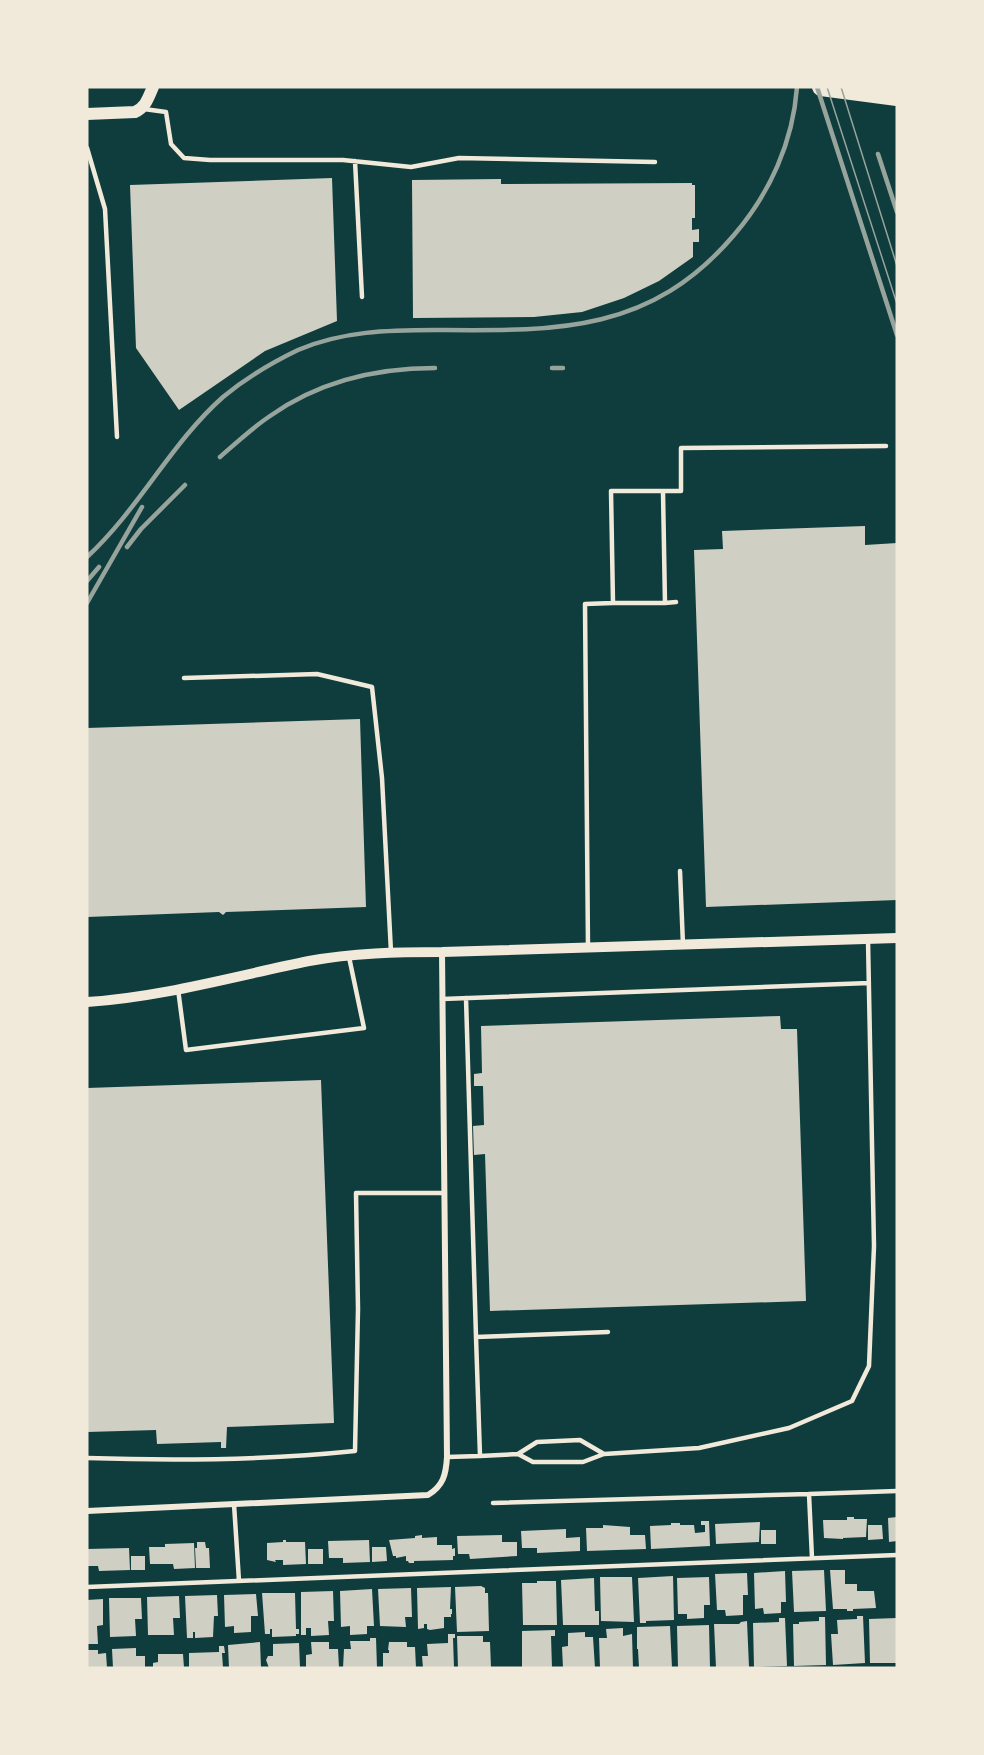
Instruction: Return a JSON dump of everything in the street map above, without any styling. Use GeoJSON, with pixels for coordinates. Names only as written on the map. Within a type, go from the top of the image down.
{"type":"FeatureCollection","features":[{"type":"Feature","properties":{"kind":"highway"},"geometry":{"type":"LineString","coordinates":[[821,87],[894,96]]}},
{"type":"Feature","properties":{"kind":"main road"},"geometry":{"type":"LineString","coordinates":[[87,114],[135,112],[142,109],[153,87]]}},
{"type":"Feature","properties":{"kind":"street"},"geometry":{"type":"LineString","coordinates":[[87,1002],[116,1000],[178,989],[311,961],[391,952],[897,938]]}},
{"type":"Feature","properties":{"kind":"street"},"geometry":{"type":"LineString","coordinates":[[87,1511],[428,1495],[441,1485],[447,1472],[442,952]]}},
{"type":"Feature","properties":{"kind":"lane"},"geometry":{"type":"LineString","coordinates":[[142,109],[166,112],[171,144],[184,158],[355,161],[411,167],[459,158],[654,162]]}},
{"type":"Feature","properties":{"kind":"lane"},"geometry":{"type":"LineString","coordinates":[[87,148],[105,209],[117,438]]}},
{"type":"Feature","properties":{"kind":"lane"},"geometry":{"type":"LineString","coordinates":[[355,161],[362,297]]}},
{"type":"Feature","properties":{"kind":"lane"},"geometry":{"type":"LineString","coordinates":[[613,603],[611,491],[681,491],[681,448],[886,446]]}},
{"type":"Feature","properties":{"kind":"lane"},"geometry":{"type":"LineString","coordinates":[[663,492],[665,603]]}},
{"type":"Feature","properties":{"kind":"lane"},"geometry":{"type":"LineString","coordinates":[[588,948],[585,604],[676,602]]}},
{"type":"Feature","properties":{"kind":"lane"},"geometry":{"type":"LineString","coordinates":[[184,678],[317,674],[372,687],[382,778],[391,952]]}},
{"type":"Feature","properties":{"kind":"lane"},"geometry":{"type":"LineString","coordinates":[[680,871],[683,945]]}},
{"type":"Feature","properties":{"kind":"lane"},"geometry":{"type":"LineString","coordinates":[[518,1454],[533,1462],[583,1462],[604,1454],[699,1448],[789,1428],[852,1401],[869,1366],[874,1246],[868,939]]}},
{"type":"Feature","properties":{"kind":"lane"},"geometry":{"type":"LineString","coordinates":[[178,989],[186,1050],[364,1028],[349,956]]}},
{"type":"Feature","properties":{"kind":"lane"},"geometry":{"type":"LineString","coordinates":[[442,999],[869,983]]}},
{"type":"Feature","properties":{"kind":"lane"},"geometry":{"type":"LineString","coordinates":[[466,998],[480,1456]]}},
{"type":"Feature","properties":{"kind":"lane"},"geometry":{"type":"LineString","coordinates":[[87,1458],[132,1460],[293,1458],[356,1451],[358,1309],[356,1193],[444,1193]]}},
{"type":"Feature","properties":{"kind":"lane"},"geometry":{"type":"LineString","coordinates":[[476,1337],[608,1332]]}},
{"type":"Feature","properties":{"kind":"lane"},"geometry":{"type":"LineString","coordinates":[[447,1457],[518,1454],[537,1442],[580,1440],[604,1454]]}},
{"type":"Feature","properties":{"kind":"lane"},"geometry":{"type":"LineString","coordinates":[[493,1503],[897,1491]]}},
{"type":"Feature","properties":{"kind":"lane"},"geometry":{"type":"LineString","coordinates":[[809,1494],[812,1558]]}},
{"type":"Feature","properties":{"kind":"lane"},"geometry":{"type":"LineString","coordinates":[[234,1504],[239,1581]]}},
{"type":"Feature","properties":{"kind":"lane"},"geometry":{"type":"LineString","coordinates":[[87,1587],[897,1555]]}},
{"type":"Feature","properties":{"kind":"building"},"geometry":{"type":"Polygon","coordinates":[[[332,178],[337,321],[265,351],[179,410],[136,348],[130,185],[332,178]]]}},
{"type":"Feature","properties":{"kind":"building"},"geometry":{"type":"Polygon","coordinates":[[[501,179],[501,184],[692,183],[695,185],[695,218],[692,218],[692,230],[699,229],[699,242],[693,242],[693,257],[659,281],[624,298],[582,312],[534,317],[413,318],[412,180],[501,179]]]}},
{"type":"Feature","properties":{"kind":"building"},"geometry":{"type":"Polygon","coordinates":[[[865,526],[865,545],[897,543],[897,900],[706,907],[694,550],[723,549],[722,531],[865,526]]]}},
{"type":"Feature","properties":{"kind":"building"},"geometry":{"type":"Polygon","coordinates":[[[360,719],[366,907],[226,912],[223,915],[219,912],[87,917],[87,728],[360,719]]]}},
{"type":"Feature","properties":{"kind":"building"},"geometry":{"type":"Polygon","coordinates":[[[780,1016],[781,1029],[797,1029],[806,1301],[490,1311],[485,1154],[474,1155],[473,1126],[484,1125],[483,1086],[474,1086],[474,1074],[482,1073],[481,1026],[780,1016]]]}},
{"type":"Feature","properties":{"kind":"building"},"geometry":{"type":"Polygon","coordinates":[[[321,1080],[334,1423],[227,1427],[226,1448],[221,1448],[221,1442],[157,1444],[156,1430],[87,1432],[87,1088],[321,1080]]]}},
{"type":"Feature","properties":{"kind":"building"},"geometry":{"type":"Polygon","coordinates":[[[847,1517],[867,1519],[866,1537],[824,1538],[823,1520],[847,1520],[847,1517]]]}},
{"type":"Feature","properties":{"kind":"building"},"geometry":{"type":"Polygon","coordinates":[[[897,1517],[897,1541],[889,1542],[888,1518],[897,1517]]]}},
{"type":"Feature","properties":{"kind":"building"},"geometry":{"type":"Polygon","coordinates":[[[701,1521],[709,1521],[710,1546],[651,1549],[650,1526],[680,1523],[680,1525],[694,1525],[695,1533],[705,1532],[705,1525],[701,1525],[701,1521]]]}},
{"type":"Feature","properties":{"kind":"building"},"geometry":{"type":"Polygon","coordinates":[[[760,1522],[759,1542],[716,1544],[715,1524],[760,1522]]]}},
{"type":"Feature","properties":{"kind":"building"},"geometry":{"type":"Polygon","coordinates":[[[603,1525],[630,1527],[630,1535],[645,1535],[646,1549],[587,1551],[586,1528],[603,1528],[603,1525]]]}},
{"type":"Feature","properties":{"kind":"building"},"geometry":{"type":"Polygon","coordinates":[[[868,1525],[882,1525],[883,1539],[868,1540],[868,1525]]]}},
{"type":"Feature","properties":{"kind":"building"},"geometry":{"type":"Polygon","coordinates":[[[566,1529],[566,1538],[580,1537],[580,1551],[537,1553],[537,1548],[522,1548],[521,1531],[566,1529]]]}},
{"type":"Feature","properties":{"kind":"building"},"geometry":{"type":"Polygon","coordinates":[[[761,1530],[776,1530],[776,1544],[761,1544],[761,1530]]]}},
{"type":"Feature","properties":{"kind":"building"},"geometry":{"type":"Polygon","coordinates":[[[422,1535],[422,1538],[437,1537],[437,1545],[452,1545],[452,1549],[455,1548],[453,1560],[409,1563],[406,1561],[406,1556],[396,1558],[393,1556],[389,1540],[415,1538],[415,1536],[422,1535]]]}},
{"type":"Feature","properties":{"kind":"building"},"geometry":{"type":"Polygon","coordinates":[[[502,1535],[502,1542],[517,1542],[517,1556],[470,1559],[469,1554],[458,1554],[457,1536],[502,1535]]]}},
{"type":"Feature","properties":{"kind":"building"},"geometry":{"type":"Polygon","coordinates":[[[283,1540],[305,1542],[306,1564],[283,1565],[283,1560],[275,1560],[276,1562],[267,1560],[267,1543],[283,1542],[283,1540]]]}},
{"type":"Feature","properties":{"kind":"building"},"geometry":{"type":"Polygon","coordinates":[[[369,1540],[370,1562],[343,1563],[343,1558],[329,1558],[328,1541],[369,1540]]]}},
{"type":"Feature","properties":{"kind":"building"},"geometry":{"type":"Polygon","coordinates":[[[197,1542],[205,1542],[206,1548],[209,1548],[210,1568],[196,1568],[197,1542]]]}},
{"type":"Feature","properties":{"kind":"building"},"geometry":{"type":"Polygon","coordinates":[[[194,1543],[195,1568],[174,1569],[173,1564],[150,1564],[149,1547],[194,1543]]]}},
{"type":"Feature","properties":{"kind":"building"},"geometry":{"type":"Polygon","coordinates":[[[372,1547],[386,1547],[387,1561],[372,1562],[372,1547]]]}},
{"type":"Feature","properties":{"kind":"building"},"geometry":{"type":"Polygon","coordinates":[[[129,1548],[130,1570],[99,1571],[98,1566],[87,1566],[87,1549],[129,1548]]]}},
{"type":"Feature","properties":{"kind":"building"},"geometry":{"type":"Polygon","coordinates":[[[308,1549],[323,1549],[323,1564],[308,1564],[308,1549]]]}},
{"type":"Feature","properties":{"kind":"building"},"geometry":{"type":"Polygon","coordinates":[[[131,1556],[145,1556],[145,1570],[131,1570],[131,1556]]]}},
{"type":"Feature","properties":{"kind":"building"},"geometry":{"type":"Polygon","coordinates":[[[824,1570],[826,1611],[794,1612],[792,1571],[824,1570]]]}},
{"type":"Feature","properties":{"kind":"building"},"geometry":{"type":"Polygon","coordinates":[[[830,1570],[845,1570],[845,1584],[857,1584],[857,1591],[874,1591],[876,1608],[853,1609],[853,1611],[833,1609],[830,1570]]]}},
{"type":"Feature","properties":{"kind":"building"},"geometry":{"type":"Polygon","coordinates":[[[785,1571],[786,1602],[781,1602],[781,1613],[764,1614],[763,1608],[755,1609],[754,1573],[785,1571]]]}},
{"type":"Feature","properties":{"kind":"building"},"geometry":{"type":"Polygon","coordinates":[[[747,1573],[748,1595],[743,1595],[743,1615],[726,1616],[725,1610],[717,1610],[715,1574],[747,1573]]]}},
{"type":"Feature","properties":{"kind":"building"},"geometry":{"type":"Polygon","coordinates":[[[673,1576],[674,1620],[640,1623],[638,1578],[673,1576]]]}},
{"type":"Feature","properties":{"kind":"building"},"geometry":{"type":"Polygon","coordinates":[[[600,1577],[632,1577],[634,1622],[601,1621],[600,1577]]]}},
{"type":"Feature","properties":{"kind":"building"},"geometry":{"type":"Polygon","coordinates":[[[709,1577],[710,1605],[704,1605],[704,1618],[687,1619],[687,1614],[678,1614],[677,1578],[709,1577]]]}},
{"type":"Feature","properties":{"kind":"building"},"geometry":{"type":"Polygon","coordinates":[[[594,1578],[595,1611],[599,1611],[599,1625],[563,1625],[561,1580],[594,1578]]]}},
{"type":"Feature","properties":{"kind":"building"},"geometry":{"type":"Polygon","coordinates":[[[537,1581],[556,1581],[557,1625],[523,1625],[522,1583],[537,1583],[537,1581]]]}},
{"type":"Feature","properties":{"kind":"building"},"geometry":{"type":"Polygon","coordinates":[[[481,1586],[485,1588],[485,1593],[488,1593],[489,1631],[457,1632],[455,1587],[481,1586]]]}},
{"type":"Feature","properties":{"kind":"building"},"geometry":{"type":"Polygon","coordinates":[[[451,1587],[450,1609],[452,1609],[452,1614],[451,1617],[444,1617],[444,1628],[430,1630],[427,1629],[427,1624],[424,1624],[424,1628],[418,1629],[417,1588],[451,1587]]]}},
{"type":"Feature","properties":{"kind":"building"},"geometry":{"type":"Polygon","coordinates":[[[411,1588],[412,1617],[405,1617],[406,1627],[380,1626],[378,1589],[411,1588]]]}},
{"type":"Feature","properties":{"kind":"building"},"geometry":{"type":"Polygon","coordinates":[[[372,1589],[374,1626],[367,1626],[367,1634],[350,1635],[350,1626],[341,1627],[340,1591],[372,1589]]]}},
{"type":"Feature","properties":{"kind":"building"},"geometry":{"type":"Polygon","coordinates":[[[333,1591],[334,1621],[328,1621],[329,1635],[311,1636],[311,1628],[306,1628],[306,1635],[301,1635],[301,1592],[333,1591]]]}},
{"type":"Feature","properties":{"kind":"building"},"geometry":{"type":"Polygon","coordinates":[[[262,1593],[295,1593],[296,1629],[299,1629],[299,1634],[272,1637],[272,1629],[270,1629],[270,1634],[265,1634],[262,1593]]]}},
{"type":"Feature","properties":{"kind":"building"},"geometry":{"type":"Polygon","coordinates":[[[256,1594],[258,1616],[251,1616],[251,1632],[234,1633],[234,1626],[225,1627],[224,1595],[256,1594]]]}},
{"type":"Feature","properties":{"kind":"building"},"geometry":{"type":"Polygon","coordinates":[[[217,1595],[218,1616],[214,1616],[213,1637],[195,1638],[195,1632],[193,1632],[193,1638],[187,1638],[185,1596],[217,1595]]]}},
{"type":"Feature","properties":{"kind":"building"},"geometry":{"type":"Polygon","coordinates":[[[179,1596],[180,1618],[173,1618],[174,1635],[148,1635],[147,1597],[179,1596]]]}},
{"type":"Feature","properties":{"kind":"building"},"geometry":{"type":"Polygon","coordinates":[[[109,1598],[141,1598],[142,1619],[135,1619],[136,1636],[110,1637],[109,1598]]]}},
{"type":"Feature","properties":{"kind":"building"},"geometry":{"type":"Polygon","coordinates":[[[103,1599],[103,1625],[97,1626],[98,1644],[87,1644],[87,1600],[103,1599]]]}},
{"type":"Feature","properties":{"kind":"building"},"geometry":{"type":"Polygon","coordinates":[[[857,1616],[863,1616],[865,1663],[833,1665],[831,1634],[838,1634],[837,1620],[857,1619],[857,1616]]]}},
{"type":"Feature","properties":{"kind":"building"},"geometry":{"type":"Polygon","coordinates":[[[819,1617],[825,1617],[826,1665],[794,1666],[793,1624],[819,1621],[819,1617]]]}},
{"type":"Feature","properties":{"kind":"building"},"geometry":{"type":"Polygon","coordinates":[[[779,1618],[785,1618],[787,1666],[754,1667],[753,1623],[779,1622],[779,1618]]]}},
{"type":"Feature","properties":{"kind":"building"},"geometry":{"type":"Polygon","coordinates":[[[897,1618],[897,1663],[870,1663],[869,1619],[897,1618]]]}},
{"type":"Feature","properties":{"kind":"building"},"geometry":{"type":"Polygon","coordinates":[[[747,1621],[749,1667],[716,1668],[714,1624],[739,1624],[747,1621]]]}},
{"type":"Feature","properties":{"kind":"building"},"geometry":{"type":"Polygon","coordinates":[[[709,1625],[710,1668],[678,1668],[677,1626],[709,1625]]]}},
{"type":"Feature","properties":{"kind":"building"},"geometry":{"type":"Polygon","coordinates":[[[670,1626],[672,1668],[639,1668],[637,1627],[670,1626]]]}},
{"type":"Feature","properties":{"kind":"building"},"geometry":{"type":"Polygon","coordinates":[[[623,1628],[623,1636],[632,1634],[633,1668],[600,1668],[599,1638],[607,1638],[606,1629],[623,1628]]]}},
{"type":"Feature","properties":{"kind":"building"},"geometry":{"type":"Polygon","coordinates":[[[555,1630],[555,1636],[551,1636],[552,1668],[522,1668],[522,1631],[555,1630]]]}},
{"type":"Feature","properties":{"kind":"building"},"geometry":{"type":"Polygon","coordinates":[[[585,1632],[585,1637],[593,1637],[595,1668],[563,1668],[562,1647],[568,1646],[568,1633],[585,1632]]]}},
{"type":"Feature","properties":{"kind":"building"},"geometry":{"type":"Polygon","coordinates":[[[448,1634],[455,1634],[453,1638],[454,1668],[423,1668],[422,1656],[428,1656],[427,1644],[448,1643],[448,1634]]]}},
{"type":"Feature","properties":{"kind":"building"},"geometry":{"type":"Polygon","coordinates":[[[457,1636],[483,1636],[483,1642],[490,1642],[491,1668],[458,1668],[457,1636]]]}},
{"type":"Feature","properties":{"kind":"building"},"geometry":{"type":"Polygon","coordinates":[[[370,1638],[376,1638],[377,1668],[343,1668],[344,1649],[351,1649],[350,1641],[370,1641],[370,1638]]]}},
{"type":"Feature","properties":{"kind":"building"},"geometry":{"type":"Polygon","coordinates":[[[260,1642],[261,1668],[229,1668],[228,1645],[260,1642]]]}},
{"type":"Feature","properties":{"kind":"building"},"geometry":{"type":"Polygon","coordinates":[[[311,1642],[329,1642],[329,1649],[338,1649],[339,1668],[306,1668],[306,1655],[312,1654],[311,1642]]]}},
{"type":"Feature","properties":{"kind":"building"},"geometry":{"type":"Polygon","coordinates":[[[389,1642],[407,1642],[407,1647],[415,1647],[416,1668],[383,1668],[383,1653],[389,1653],[389,1642]]]}},
{"type":"Feature","properties":{"kind":"building"},"geometry":{"type":"Polygon","coordinates":[[[299,1643],[300,1668],[269,1668],[266,1660],[268,1656],[273,1656],[273,1644],[299,1643]]]}},
{"type":"Feature","properties":{"kind":"building"},"geometry":{"type":"Polygon","coordinates":[[[219,1646],[224,1646],[223,1668],[189,1668],[189,1653],[219,1652],[219,1646]]]}},
{"type":"Feature","properties":{"kind":"building"},"geometry":{"type":"Polygon","coordinates":[[[136,1648],[136,1656],[145,1656],[145,1668],[113,1668],[112,1649],[136,1648]]]}},
{"type":"Feature","properties":{"kind":"building"},"geometry":{"type":"Polygon","coordinates":[[[87,1650],[98,1650],[98,1654],[106,1653],[107,1668],[87,1668],[87,1650]]]}},
{"type":"Feature","properties":{"kind":"building"},"geometry":{"type":"Polygon","coordinates":[[[158,1654],[183,1654],[184,1668],[153,1668],[153,1663],[158,1662],[158,1654]]]}},
{"type":"Feature","properties":{"kind":"tram line"},"geometry":{"type":"LineString","coordinates":[[827,87],[897,304]]}},
{"type":"Feature","properties":{"kind":"tram line"},"geometry":{"type":"LineString","coordinates":[[841,87],[897,266]]}},
{"type":"Feature","properties":{"kind":"railway"},"geometry":{"type":"LineString","coordinates":[[87,557],[123,518],[204,415],[241,383],[298,350],[332,339],[366,333],[401,330],[521,330],[560,326],[598,320],[634,309],[669,292],[702,268],[734,235],[758,202],[769,184],[785,147],[791,127],[797,87]]}},
{"type":"Feature","properties":{"kind":"railway"},"geometry":{"type":"LineString","coordinates":[[817,87],[897,335]]}},
{"type":"Feature","properties":{"kind":"railway"},"geometry":{"type":"LineString","coordinates":[[878,154],[897,212]]}},
{"type":"Feature","properties":{"kind":"railway"},"geometry":{"type":"LineString","coordinates":[[220,457],[270,416],[308,394],[348,379],[370,374],[435,368]]}},
{"type":"Feature","properties":{"kind":"railway"},"geometry":{"type":"LineString","coordinates":[[552,368],[563,368]]}},
{"type":"Feature","properties":{"kind":"railway"},"geometry":{"type":"LineString","coordinates":[[127,547],[141,529],[185,485]]}},
{"type":"Feature","properties":{"kind":"railway"},"geometry":{"type":"LineString","coordinates":[[87,603],[142,507]]}},
{"type":"Feature","properties":{"kind":"railway"},"geometry":{"type":"LineString","coordinates":[[87,581],[99,567]]}}]}
